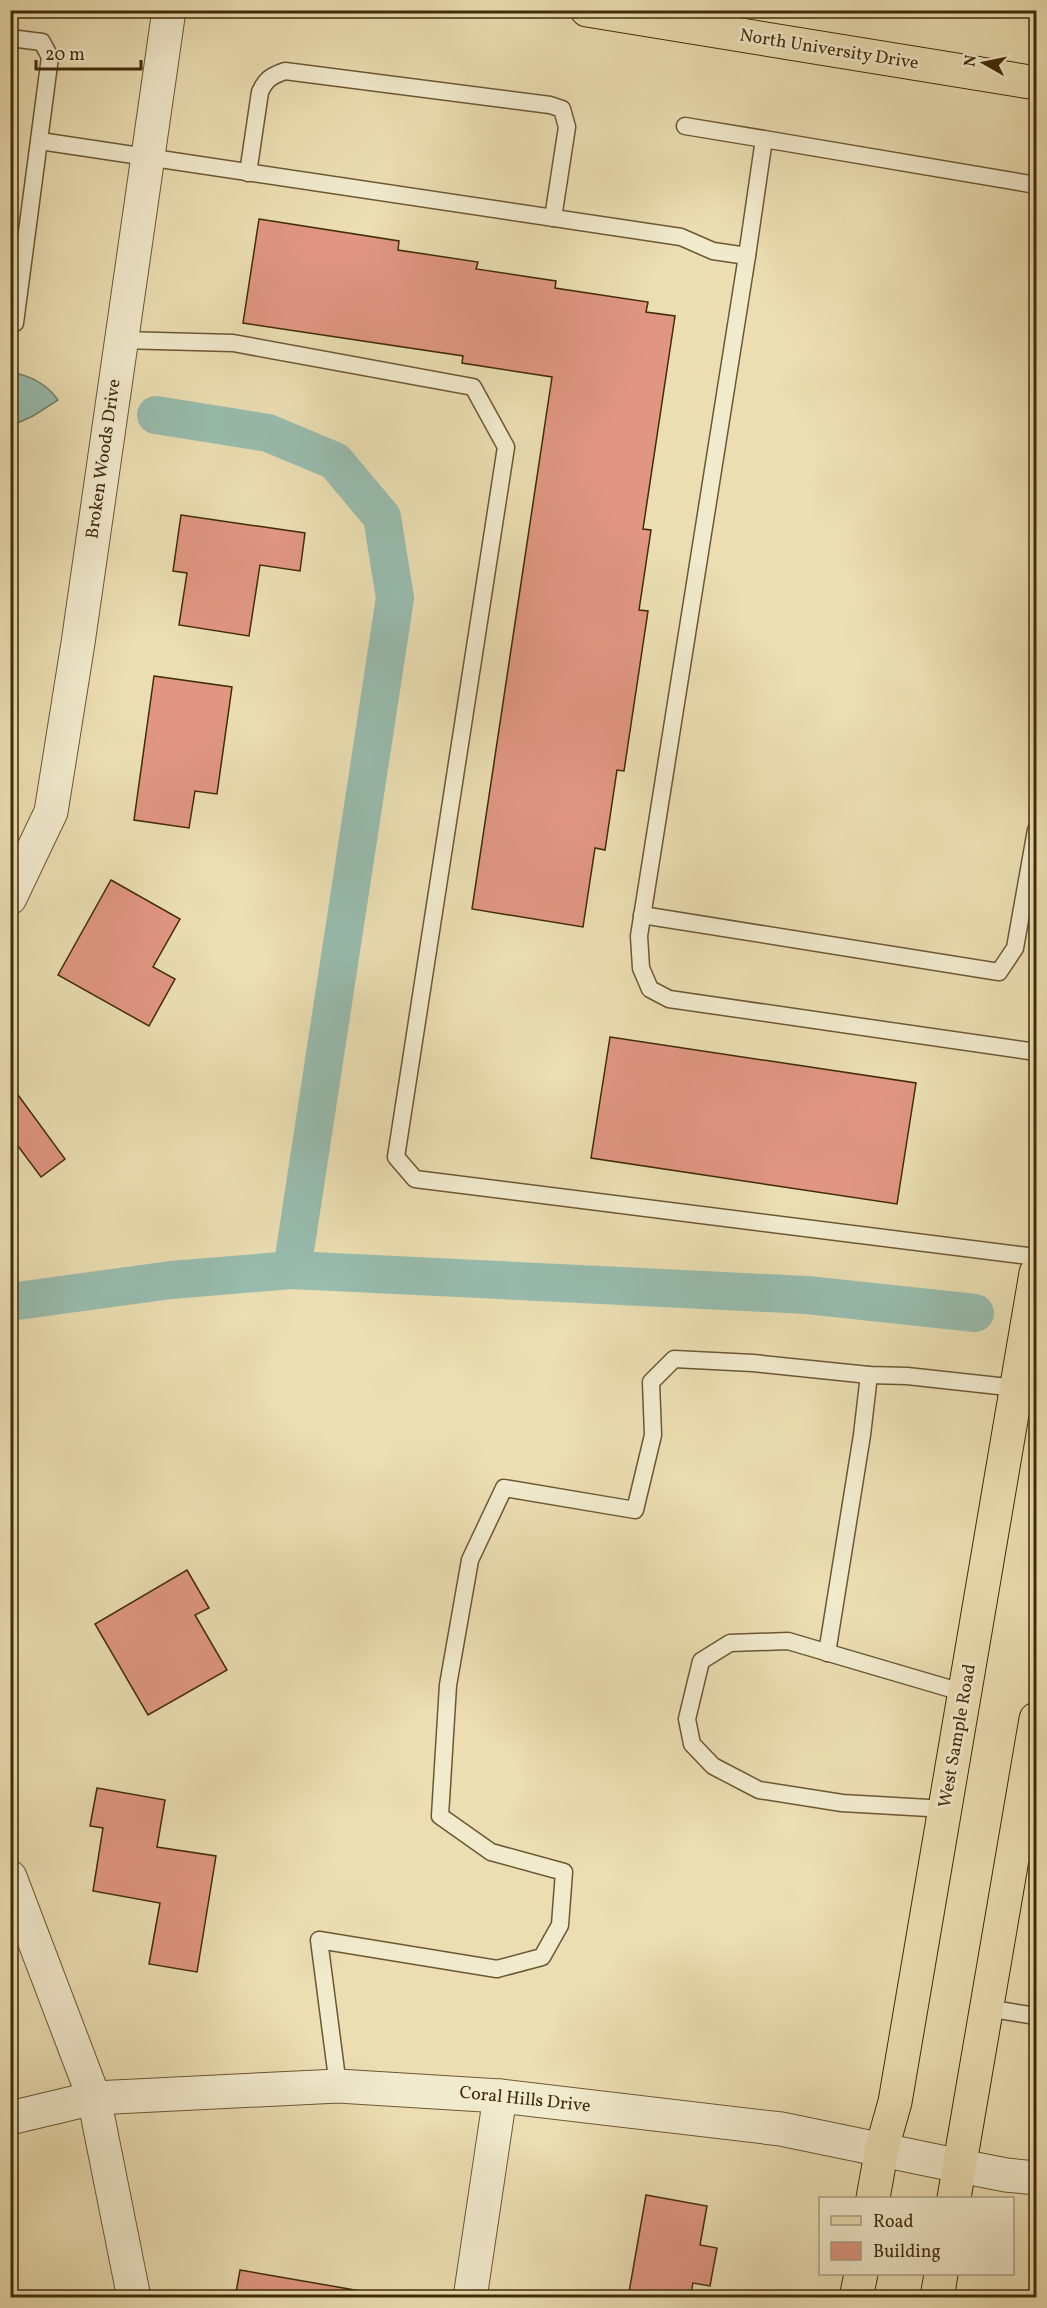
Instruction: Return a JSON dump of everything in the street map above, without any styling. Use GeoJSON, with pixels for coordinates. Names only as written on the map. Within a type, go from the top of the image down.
{"type":"FeatureCollection","features":[{"type":"Feature","properties":{"kind":"main road","name":"North University Drive"},"geometry":{"type":"LineString","coordinates":[[587,10],[1036,83]]}},
{"type":"Feature","properties":{"kind":"main road","name":"West Sample Road"},"geometry":{"type":"LineString","coordinates":[[873,2197],[882,2148],[895,2102],[1036,1273]]}},
{"type":"Feature","properties":{"kind":"main road"},"geometry":{"type":"LineString","coordinates":[[954,2197],[986,2008],[1025,1852],[1036,1719]]}},
{"type":"Feature","properties":{"kind":"main road"},"geometry":{"type":"LineString","coordinates":[[856,2298],[861,2275]]}},
{"type":"Feature","properties":{"kind":"main road"},"geometry":{"type":"LineString","coordinates":[[937,2298],[941,2275]]}},
{"type":"Feature","properties":{"kind":"street","name":"Broken Woods Drive"},"geometry":{"type":"LineString","coordinates":[[10,898],[51,812],[78,643],[169,10]]}},
{"type":"Feature","properties":{"kind":"street"},"geometry":{"type":"LineString","coordinates":[[10,1877],[94,2098],[134,2298]]}},
{"type":"Feature","properties":{"kind":"street","name":"Coral Hills Drive"},"geometry":{"type":"LineString","coordinates":[[10,2118],[94,2098],[338,2086],[500,2096],[781,2129],[1006,2175],[1036,2178]]}},
{"type":"Feature","properties":{"kind":"street"},"geometry":{"type":"LineString","coordinates":[[470,2298],[500,2096]]}},
{"type":"Feature","properties":{"kind":"lane"},"geometry":{"type":"LineString","coordinates":[[10,38],[42,42],[50,57],[15,323]]}},
{"type":"Feature","properties":{"kind":"lane"},"geometry":{"type":"LineString","coordinates":[[248,173],[260,92],[265,81],[285,71],[550,105],[562,109],[567,127],[553,218]]}},
{"type":"Feature","properties":{"kind":"lane"},"geometry":{"type":"LineString","coordinates":[[685,126],[1036,185]]}},
{"type":"Feature","properties":{"kind":"lane"},"geometry":{"type":"LineString","coordinates":[[764,139],[642,915],[639,936],[640,968],[650,989],[669,999],[1036,1052]]}},
{"type":"Feature","properties":{"kind":"lane"},"geometry":{"type":"LineString","coordinates":[[40,141],[681,237],[713,251],[747,256]]}},
{"type":"Feature","properties":{"kind":"lane"},"geometry":{"type":"LineString","coordinates":[[121,340],[233,344],[473,387],[506,447],[396,1156],[415,1179],[1036,1257]]}},
{"type":"Feature","properties":{"kind":"lane"},"geometry":{"type":"LineString","coordinates":[[642,915],[999,972],[1015,948],[1036,830]]}},
{"type":"Feature","properties":{"kind":"lane"},"geometry":{"type":"LineString","coordinates":[[338,2086],[319,1940],[497,1969],[542,1957],[560,1925],[564,1872],[491,1852],[440,1816],[448,1685],[470,1560],[504,1488],[635,1510],[653,1435],[651,1382],[674,1359],[907,1376],[1017,1388]]}},
{"type":"Feature","properties":{"kind":"lane"},"geometry":{"type":"LineString","coordinates":[[827,1653],[862,1435],[869,1375]]}},
{"type":"Feature","properties":{"kind":"lane"},"geometry":{"type":"LineString","coordinates":[[946,1809],[842,1803],[759,1790],[713,1766],[692,1744],[687,1719],[701,1661],[730,1642],[788,1641],[965,1693]]}},
{"type":"Feature","properties":{"kind":"lane"},"geometry":{"type":"LineString","coordinates":[[986,2008],[1036,2016]]}},
{"type":"Feature","properties":{"kind":"shaded area"},"geometry":{"type":"Polygon","coordinates":[[[11,372],[37,381],[58,400],[33,416],[11,426],[11,372]]]}},
{"type":"Feature","properties":{"kind":"building"},"geometry":{"type":"Polygon","coordinates":[[[259,219],[399,241],[398,250],[478,262],[476,269],[556,281],[555,288],[648,302],[646,312],[675,316],[643,529],[651,530],[639,610],[648,611],[624,771],[617,770],[605,850],[595,848],[583,927],[472,909],[552,377],[462,363],[463,356],[243,323],[259,219]]]}},
{"type":"Feature","properties":{"kind":"building"},"geometry":{"type":"Polygon","coordinates":[[[181,515],[305,533],[300,571],[260,565],[249,636],[179,625],[187,573],[173,571],[181,515]]]}},
{"type":"Feature","properties":{"kind":"building"},"geometry":{"type":"Polygon","coordinates":[[[154,676],[232,687],[217,794],[195,791],[189,828],[134,820],[154,676]]]}},
{"type":"Feature","properties":{"kind":"building"},"geometry":{"type":"Polygon","coordinates":[[[111,880],[180,919],[153,967],[175,979],[149,1026],[58,975],[111,880]]]}},
{"type":"Feature","properties":{"kind":"building"},"geometry":{"type":"Polygon","coordinates":[[[610,1037],[916,1083],[897,1204],[591,1158],[610,1037]]]}},
{"type":"Feature","properties":{"kind":"building"},"geometry":{"type":"Polygon","coordinates":[[[10,1084],[65,1159],[41,1177],[18,1146],[10,1151],[10,1084]]]}},
{"type":"Feature","properties":{"kind":"building"},"geometry":{"type":"Polygon","coordinates":[[[187,1570],[209,1608],[195,1615],[227,1670],[148,1715],[95,1624],[187,1570]]]}},
{"type":"Feature","properties":{"kind":"building"},"geometry":{"type":"Polygon","coordinates":[[[97,1788],[165,1800],[157,1847],[216,1856],[197,1972],[149,1964],[160,1903],[93,1891],[103,1828],[90,1826],[97,1788]]]}},
{"type":"Feature","properties":{"kind":"building"},"geometry":{"type":"Polygon","coordinates":[[[646,2195],[707,2206],[700,2245],[717,2248],[710,2286],[693,2283],[690,2298],[628,2298],[646,2195]]]}},
{"type":"Feature","properties":{"kind":"building"},"geometry":{"type":"Polygon","coordinates":[[[240,2270],[401,2298],[235,2298],[240,2270]]]}},
{"type":"Feature","properties":{"kind":"waterway"},"geometry":{"type":"LineString","coordinates":[[156,415],[268,433],[335,461],[382,517],[395,598],[292,1270]]}},
{"type":"Feature","properties":{"kind":"waterway"},"geometry":{"type":"LineString","coordinates":[[10,1302],[171,1280],[292,1270],[807,1295],[975,1313]]}}]}
